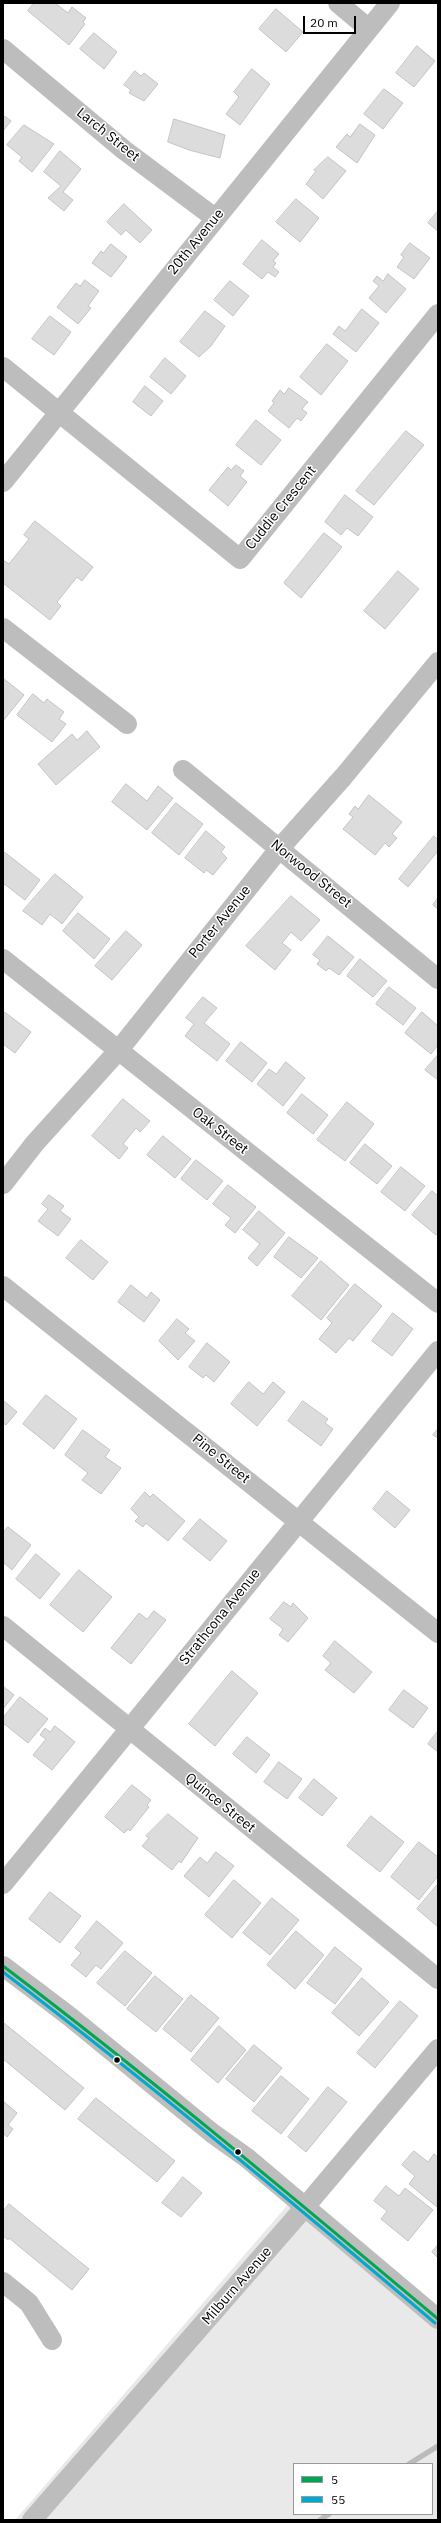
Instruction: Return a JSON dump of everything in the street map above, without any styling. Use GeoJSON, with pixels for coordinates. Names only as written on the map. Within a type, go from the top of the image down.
{"type":"FeatureCollection","features":[{"type":"Feature","properties":{"kind":"street"},"geometry":{"type":"LineString","coordinates":[[338,3],[369,29]]}},
{"type":"Feature","properties":{"kind":"street","name":"20th Avenue"},"geometry":{"type":"LineString","coordinates":[[3,482],[390,3]]}},
{"type":"Feature","properties":{"kind":"street","name":"Larch Street"},"geometry":{"type":"LineString","coordinates":[[3,49],[124,150],[215,218]]}},
{"type":"Feature","properties":{"kind":"street","name":"Cuddie Crescent"},"geometry":{"type":"LineString","coordinates":[[60,412],[240,558],[438,314]]}},
{"type":"Feature","properties":{"kind":"street"},"geometry":{"type":"LineString","coordinates":[[3,367],[60,412]]}},
{"type":"Feature","properties":{"kind":"street"},"geometry":{"type":"LineString","coordinates":[[3,628],[127,724]]}},
{"type":"Feature","properties":{"kind":"street","name":"Porter Avenue"},"geometry":{"type":"LineString","coordinates":[[3,1184],[35,1143],[118,1051],[279,849],[344,776],[438,662]]}},
{"type":"Feature","properties":{"kind":"street","name":"Norwood Street"},"geometry":{"type":"LineString","coordinates":[[183,770],[438,979]]}},
{"type":"Feature","properties":{"kind":"street","name":"Oak Street"},"geometry":{"type":"LineString","coordinates":[[3,959],[438,1303]]}},
{"type":"Feature","properties":{"kind":"street","name":"Pine Street"},"geometry":{"type":"LineString","coordinates":[[3,1286],[438,1633]]}},
{"type":"Feature","properties":{"kind":"street","name":"Strathcona Avenue"},"geometry":{"type":"LineString","coordinates":[[3,1884],[438,1351]]}},
{"type":"Feature","properties":{"kind":"street","name":"Quince Street"},"geometry":{"type":"LineString","coordinates":[[3,1626],[438,1979]]}},
{"type":"Feature","properties":{"kind":"street"},"geometry":{"type":"LineString","coordinates":[[4,1969],[69,2016],[212,2133],[247,2158],[438,2319]]}},
{"type":"Feature","properties":{"kind":"street","name":"Milburn Avenue"},"geometry":{"type":"LineString","coordinates":[[32,2520],[305,2207],[438,2049]]}},
{"type":"Feature","properties":{"kind":"street"},"geometry":{"type":"LineString","coordinates":[[3,2282],[29,2303],[52,2340]]}},
{"type":"Feature","properties":{"kind":"shaded area"},"geometry":{"type":"Polygon","coordinates":[[[291,2201],[438,2321],[438,2520],[15,2520],[291,2201]]]}},
{"type":"Feature","properties":{"kind":"building"},"geometry":{"type":"Polygon","coordinates":[[[34,3],[55,3],[68,13],[72,7],[86,18],[83,22],[85,24],[69,45],[28,11],[34,3]]]}},
{"type":"Feature","properties":{"kind":"building"},"geometry":{"type":"Polygon","coordinates":[[[276,9],[303,32],[286,52],[259,29],[276,9]]]}},
{"type":"Feature","properties":{"kind":"building"},"geometry":{"type":"Polygon","coordinates":[[[94,33],[117,52],[104,69],[80,49],[94,33]]]}},
{"type":"Feature","properties":{"kind":"building"},"geometry":{"type":"Polygon","coordinates":[[[417,46],[435,61],[414,87],[396,73],[417,46]]]}},
{"type":"Feature","properties":{"kind":"building"},"geometry":{"type":"Polygon","coordinates":[[[252,69],[270,84],[240,125],[226,114],[239,97],[234,92],[252,69]]]}},
{"type":"Feature","properties":{"kind":"building"},"geometry":{"type":"Polygon","coordinates":[[[135,71],[141,76],[144,73],[158,84],[144,101],[129,93],[131,90],[124,85],[135,71]]]}},
{"type":"Feature","properties":{"kind":"building"},"geometry":{"type":"Polygon","coordinates":[[[384,89],[403,103],[383,129],[364,114],[384,89]]]}},
{"type":"Feature","properties":{"kind":"building"},"geometry":{"type":"Polygon","coordinates":[[[3,115],[11,121],[3,131],[3,115]]]}},
{"type":"Feature","properties":{"kind":"building"},"geometry":{"type":"Polygon","coordinates":[[[174,119],[225,135],[220,158],[189,150],[168,142],[174,119]]]}},
{"type":"Feature","properties":{"kind":"building"},"geometry":{"type":"Polygon","coordinates":[[[360,124],[375,135],[357,163],[336,147],[347,134],[350,137],[360,124]]]}},
{"type":"Feature","properties":{"kind":"building"},"geometry":{"type":"Polygon","coordinates":[[[24,125],[54,144],[32,172],[19,161],[22,157],[7,145],[24,125]]]}},
{"type":"Feature","properties":{"kind":"building"},"geometry":{"type":"Polygon","coordinates":[[[60,151],[81,169],[63,192],[73,200],[64,211],[48,198],[61,186],[44,172],[60,151]]]}},
{"type":"Feature","properties":{"kind":"building"},"geometry":{"type":"Polygon","coordinates":[[[328,157],[346,171],[323,199],[306,184],[316,171],[314,170],[328,157]]]}},
{"type":"Feature","properties":{"kind":"building"},"geometry":{"type":"Polygon","coordinates":[[[296,199],[319,218],[300,242],[276,222],[296,199]]]}},
{"type":"Feature","properties":{"kind":"building"},"geometry":{"type":"Polygon","coordinates":[[[124,204],[152,230],[140,243],[126,230],[121,235],[107,222],[124,204]]]}},
{"type":"Feature","properties":{"kind":"building"},"geometry":{"type":"Polygon","coordinates":[[[438,211],[438,231],[428,223],[438,211]]]}},
{"type":"Feature","properties":{"kind":"building"},"geometry":{"type":"Polygon","coordinates":[[[262,240],[279,254],[273,261],[276,263],[273,267],[279,272],[275,277],[268,272],[262,279],[243,264],[262,240]]]}},
{"type":"Feature","properties":{"kind":"building"},"geometry":{"type":"Polygon","coordinates":[[[410,243],[430,258],[414,279],[397,267],[404,257],[401,255],[410,243]]]}},
{"type":"Feature","properties":{"kind":"building"},"geometry":{"type":"Polygon","coordinates":[[[111,244],[127,257],[111,277],[92,263],[101,251],[103,253],[111,244]]]}},
{"type":"Feature","properties":{"kind":"building"},"geometry":{"type":"Polygon","coordinates":[[[388,274],[406,289],[386,313],[369,298],[379,286],[373,281],[377,276],[383,281],[388,274]]]}},
{"type":"Feature","properties":{"kind":"building"},"geometry":{"type":"Polygon","coordinates":[[[85,280],[99,291],[88,306],[91,308],[78,324],[57,307],[76,283],[80,286],[85,280]]]}},
{"type":"Feature","properties":{"kind":"building"},"geometry":{"type":"Polygon","coordinates":[[[230,281],[249,296],[233,316],[214,300],[230,281]]]}},
{"type":"Feature","properties":{"kind":"building"},"geometry":{"type":"Polygon","coordinates":[[[362,309],[379,323],[356,352],[333,334],[339,326],[345,331],[362,309]]]}},
{"type":"Feature","properties":{"kind":"building"},"geometry":{"type":"Polygon","coordinates":[[[205,311],[225,326],[211,346],[199,357],[180,342],[205,311]]]}},
{"type":"Feature","properties":{"kind":"building"},"geometry":{"type":"Polygon","coordinates":[[[50,316],[71,332],[54,355],[32,339],[50,316]]]}},
{"type":"Feature","properties":{"kind":"building"},"geometry":{"type":"Polygon","coordinates":[[[327,344],[348,361],[321,395],[300,377],[327,344]]]}},
{"type":"Feature","properties":{"kind":"building"},"geometry":{"type":"Polygon","coordinates":[[[165,358],[186,376],[171,394],[150,377],[165,358]]]}},
{"type":"Feature","properties":{"kind":"building"},"geometry":{"type":"Polygon","coordinates":[[[145,386],[163,401],[151,416],[133,402],[145,386]]]}},
{"type":"Feature","properties":{"kind":"building"},"geometry":{"type":"Polygon","coordinates":[[[289,388],[308,402],[302,409],[307,413],[301,421],[297,418],[289,428],[268,411],[274,403],[272,401],[280,390],[284,394],[289,388]]]}},
{"type":"Feature","properties":{"kind":"building"},"geometry":{"type":"Polygon","coordinates":[[[256,420],[281,440],[261,465],[236,445],[256,420]]]}},
{"type":"Feature","properties":{"kind":"building"},"geometry":{"type":"Polygon","coordinates":[[[406,431],[424,445],[374,505],[356,491],[406,431]]]}},
{"type":"Feature","properties":{"kind":"building"},"geometry":{"type":"Polygon","coordinates":[[[236,465],[244,471],[240,476],[247,482],[228,506],[209,490],[228,467],[231,470],[236,465]]]}},
{"type":"Feature","properties":{"kind":"building"},"geometry":{"type":"Polygon","coordinates":[[[345,495],[373,517],[358,536],[347,528],[341,535],[325,522],[345,495]]]}},
{"type":"Feature","properties":{"kind":"building"},"geometry":{"type":"Polygon","coordinates":[[[35,521],[93,567],[82,581],[77,577],[57,602],[61,606],[50,620],[3,583],[3,560],[9,564],[29,539],[24,535],[35,521]]]}},
{"type":"Feature","properties":{"kind":"building"},"geometry":{"type":"Polygon","coordinates":[[[324,533],[342,547],[301,598],[284,583],[324,533]]]}},
{"type":"Feature","properties":{"kind":"building"},"geometry":{"type":"Polygon","coordinates":[[[398,571],[419,589],[385,629],[364,611],[398,571]]]}},
{"type":"Feature","properties":{"kind":"building"},"geometry":{"type":"Polygon","coordinates":[[[3,678],[24,695],[3,721],[3,678]]]}},
{"type":"Feature","properties":{"kind":"building"},"geometry":{"type":"Polygon","coordinates":[[[33,694],[44,703],[47,699],[64,712],[59,719],[66,724],[52,742],[17,715],[33,694]]]}},
{"type":"Feature","properties":{"kind":"building"},"geometry":{"type":"Polygon","coordinates":[[[87,731],[100,747],[56,785],[38,764],[72,734],[77,740],[87,731]]]}},
{"type":"Feature","properties":{"kind":"building"},"geometry":{"type":"Polygon","coordinates":[[[126,784],[147,801],[158,786],[173,798],[147,830],[112,802],[126,784]]]}},
{"type":"Feature","properties":{"kind":"building"},"geometry":{"type":"Polygon","coordinates":[[[369,795],[402,822],[392,834],[397,838],[389,847],[385,843],[375,855],[343,829],[353,817],[349,814],[355,806],[358,809],[369,795]]]}},
{"type":"Feature","properties":{"kind":"building"},"geometry":{"type":"Polygon","coordinates":[[[176,803],[203,824],[179,855],[152,833],[176,803]]]}},
{"type":"Feature","properties":{"kind":"building"},"geometry":{"type":"Polygon","coordinates":[[[206,831],[225,847],[221,852],[227,858],[213,875],[206,870],[204,873],[185,858],[206,831]]]}},
{"type":"Feature","properties":{"kind":"building"},"geometry":{"type":"Polygon","coordinates":[[[434,836],[438,840],[438,851],[408,887],[399,879],[434,836]]]}},
{"type":"Feature","properties":{"kind":"building"},"geometry":{"type":"Polygon","coordinates":[[[3,851],[40,880],[25,900],[3,883],[3,851]]]}},
{"type":"Feature","properties":{"kind":"building"},"geometry":{"type":"Polygon","coordinates":[[[55,874],[83,897],[62,924],[50,914],[42,925],[23,911],[55,874]]]}},
{"type":"Feature","properties":{"kind":"building"},"geometry":{"type":"Polygon","coordinates":[[[291,896],[320,920],[301,941],[291,932],[282,943],[291,950],[275,970],[246,946],[291,896]]]}},
{"type":"Feature","properties":{"kind":"building"},"geometry":{"type":"Polygon","coordinates":[[[438,898],[438,909],[433,905],[438,898]]]}},
{"type":"Feature","properties":{"kind":"building"},"geometry":{"type":"Polygon","coordinates":[[[78,913],[110,939],[94,959],[63,931],[78,913]]]}},
{"type":"Feature","properties":{"kind":"building"},"geometry":{"type":"Polygon","coordinates":[[[126,931],[142,945],[112,980],[95,966],[126,931]]]}},
{"type":"Feature","properties":{"kind":"building"},"geometry":{"type":"Polygon","coordinates":[[[328,936],[354,957],[339,975],[329,968],[326,971],[317,964],[320,960],[313,955],[328,936]]]}},
{"type":"Feature","properties":{"kind":"building"},"geometry":{"type":"Polygon","coordinates":[[[360,959],[387,981],[373,997],[347,976],[360,959]]]}},
{"type":"Feature","properties":{"kind":"building"},"geometry":{"type":"Polygon","coordinates":[[[389,987],[416,1008],[403,1025],[376,1004],[389,987]]]}},
{"type":"Feature","properties":{"kind":"building"},"geometry":{"type":"Polygon","coordinates":[[[203,997],[217,1008],[204,1023],[230,1044],[217,1061],[185,1036],[194,1024],[186,1018],[203,997]]]}},
{"type":"Feature","properties":{"kind":"building"},"geometry":{"type":"Polygon","coordinates":[[[3,1011],[31,1032],[15,1053],[3,1044],[3,1011]]]}},
{"type":"Feature","properties":{"kind":"building"},"geometry":{"type":"Polygon","coordinates":[[[422,1012],[438,1026],[438,1045],[431,1054],[405,1033],[422,1012]]]}},
{"type":"Feature","properties":{"kind":"building"},"geometry":{"type":"Polygon","coordinates":[[[241,1042],[267,1063],[252,1082],[226,1061],[241,1042]]]}},
{"type":"Feature","properties":{"kind":"building"},"geometry":{"type":"Polygon","coordinates":[[[438,1055],[438,1080],[425,1070],[438,1055]]]}},
{"type":"Feature","properties":{"kind":"building"},"geometry":{"type":"Polygon","coordinates":[[[286,1062],[305,1078],[283,1106],[257,1084],[269,1069],[276,1074],[286,1062]]]}},
{"type":"Feature","properties":{"kind":"building"},"geometry":{"type":"Polygon","coordinates":[[[302,1094],[328,1115],[313,1134],[287,1113],[302,1094]]]}},
{"type":"Feature","properties":{"kind":"building"},"geometry":{"type":"Polygon","coordinates":[[[123,1099],[150,1121],[140,1132],[136,1128],[123,1144],[128,1148],[119,1159],[92,1136],[123,1099]]]}},
{"type":"Feature","properties":{"kind":"building"},"geometry":{"type":"Polygon","coordinates":[[[347,1102],[374,1124],[345,1161],[317,1140],[347,1102]]]}},
{"type":"Feature","properties":{"kind":"building"},"geometry":{"type":"Polygon","coordinates":[[[163,1136],[191,1159],[175,1178],[147,1155],[163,1136]]]}},
{"type":"Feature","properties":{"kind":"building"},"geometry":{"type":"Polygon","coordinates":[[[365,1144],[392,1166],[377,1184],[350,1163],[365,1144]]]}},
{"type":"Feature","properties":{"kind":"building"},"geometry":{"type":"Polygon","coordinates":[[[196,1160],[223,1181],[207,1200],[181,1179],[196,1160]]]}},
{"type":"Feature","properties":{"kind":"building"},"geometry":{"type":"Polygon","coordinates":[[[401,1167],[425,1186],[405,1211],[381,1192],[401,1167]]]}},
{"type":"Feature","properties":{"kind":"building"},"geometry":{"type":"Polygon","coordinates":[[[228,1185],[256,1207],[235,1233],[225,1225],[231,1218],[213,1204],[228,1185]]]}},
{"type":"Feature","properties":{"kind":"building"},"geometry":{"type":"Polygon","coordinates":[[[432,1191],[438,1196],[438,1232],[436,1235],[412,1215],[432,1191]]]}},
{"type":"Feature","properties":{"kind":"building"},"geometry":{"type":"Polygon","coordinates":[[[49,1195],[64,1206],[60,1211],[71,1219],[58,1236],[38,1221],[48,1209],[42,1204],[49,1195]]]}},
{"type":"Feature","properties":{"kind":"building"},"geometry":{"type":"Polygon","coordinates":[[[259,1211],[285,1233],[257,1266],[248,1258],[260,1244],[243,1230],[259,1211]]]}},
{"type":"Feature","properties":{"kind":"building"},"geometry":{"type":"Polygon","coordinates":[[[289,1237],[318,1258],[301,1278],[274,1257],[289,1237]]]}},
{"type":"Feature","properties":{"kind":"building"},"geometry":{"type":"Polygon","coordinates":[[[81,1240],[108,1262],[93,1280],[66,1258],[81,1240]]]}},
{"type":"Feature","properties":{"kind":"building"},"geometry":{"type":"Polygon","coordinates":[[[321,1261],[349,1285],[321,1320],[292,1296],[321,1261]]]}},
{"type":"Feature","properties":{"kind":"building"},"geometry":{"type":"Polygon","coordinates":[[[355,1284],[382,1306],[353,1341],[349,1338],[336,1353],[319,1339],[332,1323],[327,1318],[355,1284]]]}},
{"type":"Feature","properties":{"kind":"building"},"geometry":{"type":"Polygon","coordinates":[[[131,1285],[147,1298],[151,1292],[160,1300],[144,1322],[118,1302],[131,1285]]]}},
{"type":"Feature","properties":{"kind":"building"},"geometry":{"type":"Polygon","coordinates":[[[393,1313],[413,1329],[392,1356],[372,1341],[393,1313]]]}},
{"type":"Feature","properties":{"kind":"building"},"geometry":{"type":"Polygon","coordinates":[[[177,1319],[189,1329],[185,1333],[195,1341],[178,1360],[159,1341],[177,1319]]]}},
{"type":"Feature","properties":{"kind":"building"},"geometry":{"type":"Polygon","coordinates":[[[207,1343],[230,1362],[214,1382],[206,1375],[203,1378],[189,1367],[207,1343]]]}},
{"type":"Feature","properties":{"kind":"building"},"geometry":{"type":"Polygon","coordinates":[[[249,1382],[263,1394],[273,1382],[285,1392],[257,1426],[231,1404],[249,1382]]]}},
{"type":"Feature","properties":{"kind":"building"},"geometry":{"type":"Polygon","coordinates":[[[46,1395],[77,1419],[54,1449],[23,1424],[46,1395]]]}},
{"type":"Feature","properties":{"kind":"building"},"geometry":{"type":"Polygon","coordinates":[[[3,1400],[17,1412],[6,1425],[3,1423],[3,1400]]]}},
{"type":"Feature","properties":{"kind":"building"},"geometry":{"type":"Polygon","coordinates":[[[303,1401],[328,1419],[325,1423],[333,1429],[321,1446],[288,1421],[303,1401]]]}},
{"type":"Feature","properties":{"kind":"building"},"geometry":{"type":"Polygon","coordinates":[[[438,1429],[438,1438],[433,1435],[438,1429]]]}},
{"type":"Feature","properties":{"kind":"building"},"geometry":{"type":"Polygon","coordinates":[[[83,1430],[110,1450],[105,1457],[121,1468],[101,1494],[82,1480],[88,1473],[65,1455],[83,1430]]]}},
{"type":"Feature","properties":{"kind":"building"},"geometry":{"type":"Polygon","coordinates":[[[387,1491],[410,1510],[395,1528],[373,1509],[387,1491]]]}},
{"type":"Feature","properties":{"kind":"building"},"geometry":{"type":"Polygon","coordinates":[[[145,1492],[150,1497],[153,1494],[185,1521],[168,1541],[146,1523],[143,1527],[135,1521],[139,1517],[131,1509],[145,1492]]]}},
{"type":"Feature","properties":{"kind":"building"},"geometry":{"type":"Polygon","coordinates":[[[200,1519],[227,1541],[210,1561],[183,1539],[200,1519]]]}},
{"type":"Feature","properties":{"kind":"building"},"geometry":{"type":"Polygon","coordinates":[[[8,1527],[31,1545],[12,1570],[3,1562],[3,1533],[8,1527]]]}},
{"type":"Feature","properties":{"kind":"building"},"geometry":{"type":"Polygon","coordinates":[[[36,1554],[60,1574],[40,1599],[16,1579],[36,1554]]]}},
{"type":"Feature","properties":{"kind":"building"},"geometry":{"type":"Polygon","coordinates":[[[79,1570],[112,1597],[83,1632],[50,1605],[79,1570]]]}},
{"type":"Feature","properties":{"kind":"building"},"geometry":{"type":"Polygon","coordinates":[[[284,1602],[291,1607],[293,1603],[308,1618],[288,1642],[279,1635],[283,1629],[270,1619],[284,1602]]]}},
{"type":"Feature","properties":{"kind":"building"},"geometry":{"type":"Polygon","coordinates":[[[154,1611],[166,1620],[131,1664],[111,1648],[139,1613],[147,1619],[154,1611]]]}},
{"type":"Feature","properties":{"kind":"building"},"geometry":{"type":"Polygon","coordinates":[[[335,1641],[372,1672],[354,1693],[325,1670],[331,1663],[323,1656],[335,1641]]]}},
{"type":"Feature","properties":{"kind":"building"},"geometry":{"type":"Polygon","coordinates":[[[232,1671],[258,1693],[215,1746],[189,1724],[232,1671]]]}},
{"type":"Feature","properties":{"kind":"building"},"geometry":{"type":"Polygon","coordinates":[[[3,1686],[14,1695],[3,1709],[3,1686]]]}},
{"type":"Feature","properties":{"kind":"building"},"geometry":{"type":"Polygon","coordinates":[[[404,1690],[428,1708],[413,1728],[389,1710],[404,1690]]]}},
{"type":"Feature","properties":{"kind":"building"},"geometry":{"type":"Polygon","coordinates":[[[20,1697],[48,1719],[28,1743],[3,1723],[3,1718],[20,1697]]]}},
{"type":"Feature","properties":{"kind":"building"},"geometry":{"type":"Polygon","coordinates":[[[55,1726],[75,1742],[52,1770],[33,1755],[46,1739],[40,1735],[45,1728],[50,1732],[55,1726]]]}},
{"type":"Feature","properties":{"kind":"building"},"geometry":{"type":"Polygon","coordinates":[[[438,1731],[438,1752],[428,1744],[438,1731]]]}},
{"type":"Feature","properties":{"kind":"building"},"geometry":{"type":"Polygon","coordinates":[[[247,1737],[270,1755],[256,1773],[233,1754],[247,1737]]]}},
{"type":"Feature","properties":{"kind":"building"},"geometry":{"type":"Polygon","coordinates":[[[279,1762],[302,1779],[287,1799],[264,1782],[279,1762]]]}},
{"type":"Feature","properties":{"kind":"building"},"geometry":{"type":"Polygon","coordinates":[[[314,1779],[337,1798],[322,1816],[299,1798],[314,1779]]]}},
{"type":"Feature","properties":{"kind":"building"},"geometry":{"type":"Polygon","coordinates":[[[132,1785],[151,1800],[147,1805],[149,1807],[130,1831],[128,1829],[124,1833],[105,1817],[132,1785]]]}},
{"type":"Feature","properties":{"kind":"building"},"geometry":{"type":"Polygon","coordinates":[[[168,1814],[198,1838],[181,1863],[179,1861],[172,1870],[142,1846],[149,1838],[146,1836],[168,1814]]]}},
{"type":"Feature","properties":{"kind":"building"},"geometry":{"type":"Polygon","coordinates":[[[371,1816],[404,1842],[380,1872],[347,1846],[371,1816]]]}},
{"type":"Feature","properties":{"kind":"building"},"geometry":{"type":"Polygon","coordinates":[[[419,1842],[438,1857],[438,1876],[419,1900],[391,1877],[419,1842]]]}},
{"type":"Feature","properties":{"kind":"building"},"geometry":{"type":"Polygon","coordinates":[[[216,1852],[234,1866],[209,1897],[184,1876],[200,1857],[207,1863],[216,1852]]]}},
{"type":"Feature","properties":{"kind":"building"},"geometry":{"type":"Polygon","coordinates":[[[234,1880],[261,1903],[232,1938],[205,1915],[234,1880]]]}},
{"type":"Feature","properties":{"kind":"building"},"geometry":{"type":"Polygon","coordinates":[[[438,1884],[438,1927],[417,1909],[438,1884]]]}},
{"type":"Feature","properties":{"kind":"building"},"geometry":{"type":"Polygon","coordinates":[[[50,1892],[81,1916],[60,1943],[29,1919],[50,1892]]]}},
{"type":"Feature","properties":{"kind":"building"},"geometry":{"type":"Polygon","coordinates":[[[272,1898],[299,1920],[270,1955],[243,1933],[272,1898]]]}},
{"type":"Feature","properties":{"kind":"building"},"geometry":{"type":"Polygon","coordinates":[[[97,1921],[123,1943],[101,1969],[96,1965],[86,1977],[71,1965],[81,1953],[75,1948],[97,1921]]]}},
{"type":"Feature","properties":{"kind":"building"},"geometry":{"type":"Polygon","coordinates":[[[296,1931],[324,1955],[295,1989],[267,1965],[296,1931]]]}},
{"type":"Feature","properties":{"kind":"building"},"geometry":{"type":"Polygon","coordinates":[[[335,1947],[362,1969],[335,2004],[307,1983],[335,1947]]]}},
{"type":"Feature","properties":{"kind":"building"},"geometry":{"type":"Polygon","coordinates":[[[125,1951],[152,1973],[125,2006],[97,1983],[125,1951]]]}},
{"type":"Feature","properties":{"kind":"building"},"geometry":{"type":"Polygon","coordinates":[[[155,1976],[183,1999],[156,2032],[127,2009],[155,1976]]]}},
{"type":"Feature","properties":{"kind":"building"},"geometry":{"type":"Polygon","coordinates":[[[362,1978],[389,2002],[359,2036],[332,2013],[362,1978]]]}},
{"type":"Feature","properties":{"kind":"building"},"geometry":{"type":"Polygon","coordinates":[[[191,1995],[219,2018],[191,2052],[163,2029],[191,1995]]]}},
{"type":"Feature","properties":{"kind":"building"},"geometry":{"type":"Polygon","coordinates":[[[400,2001],[418,2016],[375,2068],[357,2053],[400,2001]]]}},
{"type":"Feature","properties":{"kind":"building"},"geometry":{"type":"Polygon","coordinates":[[[4,2023],[84,2088],[65,2110],[3,2059],[4,2023]]]}},
{"type":"Feature","properties":{"kind":"building"},"geometry":{"type":"Polygon","coordinates":[[[219,2026],[246,2050],[218,2083],[191,2060],[219,2026]]]}},
{"type":"Feature","properties":{"kind":"building"},"geometry":{"type":"Polygon","coordinates":[[[254,2045],[282,2068],[254,2102],[226,2079],[254,2045]]]}},
{"type":"Feature","properties":{"kind":"building"},"geometry":{"type":"Polygon","coordinates":[[[281,2076],[309,2099],[281,2134],[252,2111],[281,2076]]]}},
{"type":"Feature","properties":{"kind":"building"},"geometry":{"type":"Polygon","coordinates":[[[328,2087],[347,2102],[306,2152],[288,2137],[328,2087]]]}},
{"type":"Feature","properties":{"kind":"building"},"geometry":{"type":"Polygon","coordinates":[[[96,2098],[175,2161],[157,2182],[78,2119],[96,2098]]]}},
{"type":"Feature","properties":{"kind":"building"},"geometry":{"type":"Polygon","coordinates":[[[3,2101],[17,2113],[8,2125],[13,2129],[7,2137],[3,2133],[3,2101]]]}},
{"type":"Feature","properties":{"kind":"building"},"geometry":{"type":"Polygon","coordinates":[[[414,2151],[428,2162],[434,2154],[438,2157],[437,2207],[409,2184],[415,2176],[402,2165],[414,2151]]]}},
{"type":"Feature","properties":{"kind":"building"},"geometry":{"type":"Polygon","coordinates":[[[183,2177],[202,2193],[181,2217],[162,2203],[183,2177]]]}},
{"type":"Feature","properties":{"kind":"building"},"geometry":{"type":"Polygon","coordinates":[[[386,2186],[399,2196],[405,2188],[433,2210],[408,2241],[381,2219],[387,2211],[374,2201],[386,2186]]]}},
{"type":"Feature","properties":{"kind":"building"},"geometry":{"type":"Polygon","coordinates":[[[9,2204],[89,2269],[72,2290],[9,2238],[8,2240],[3,2236],[3,2212],[9,2204]]]}},
{"type":"Feature","properties":{"kind":"building"},"geometry":{"type":"Polygon","coordinates":[[[438,2245],[438,2258],[432,2252],[438,2245]]]}},
{"type":"Feature","properties":{"kind":"waterway"},"geometry":{"type":"LineString","coordinates":[[411,2463],[438,2446]]}},
{"type":"Feature","properties":{"kind":"waterway"},"geometry":{"type":"LineString","coordinates":[[320,2520],[328,2515]]}},
{"type":"Feature","properties":{"kind":"transit line","name":"5"},"geometry":{"type":"LineString","coordinates":[[3,1966],[114,2052],[277,2184],[438,2319]]}},
{"type":"Feature","properties":{"kind":"transit line","name":"55"},"geometry":{"type":"LineString","coordinates":[[3,1972],[113,2057],[275,2189],[435,2323]]}}]}
